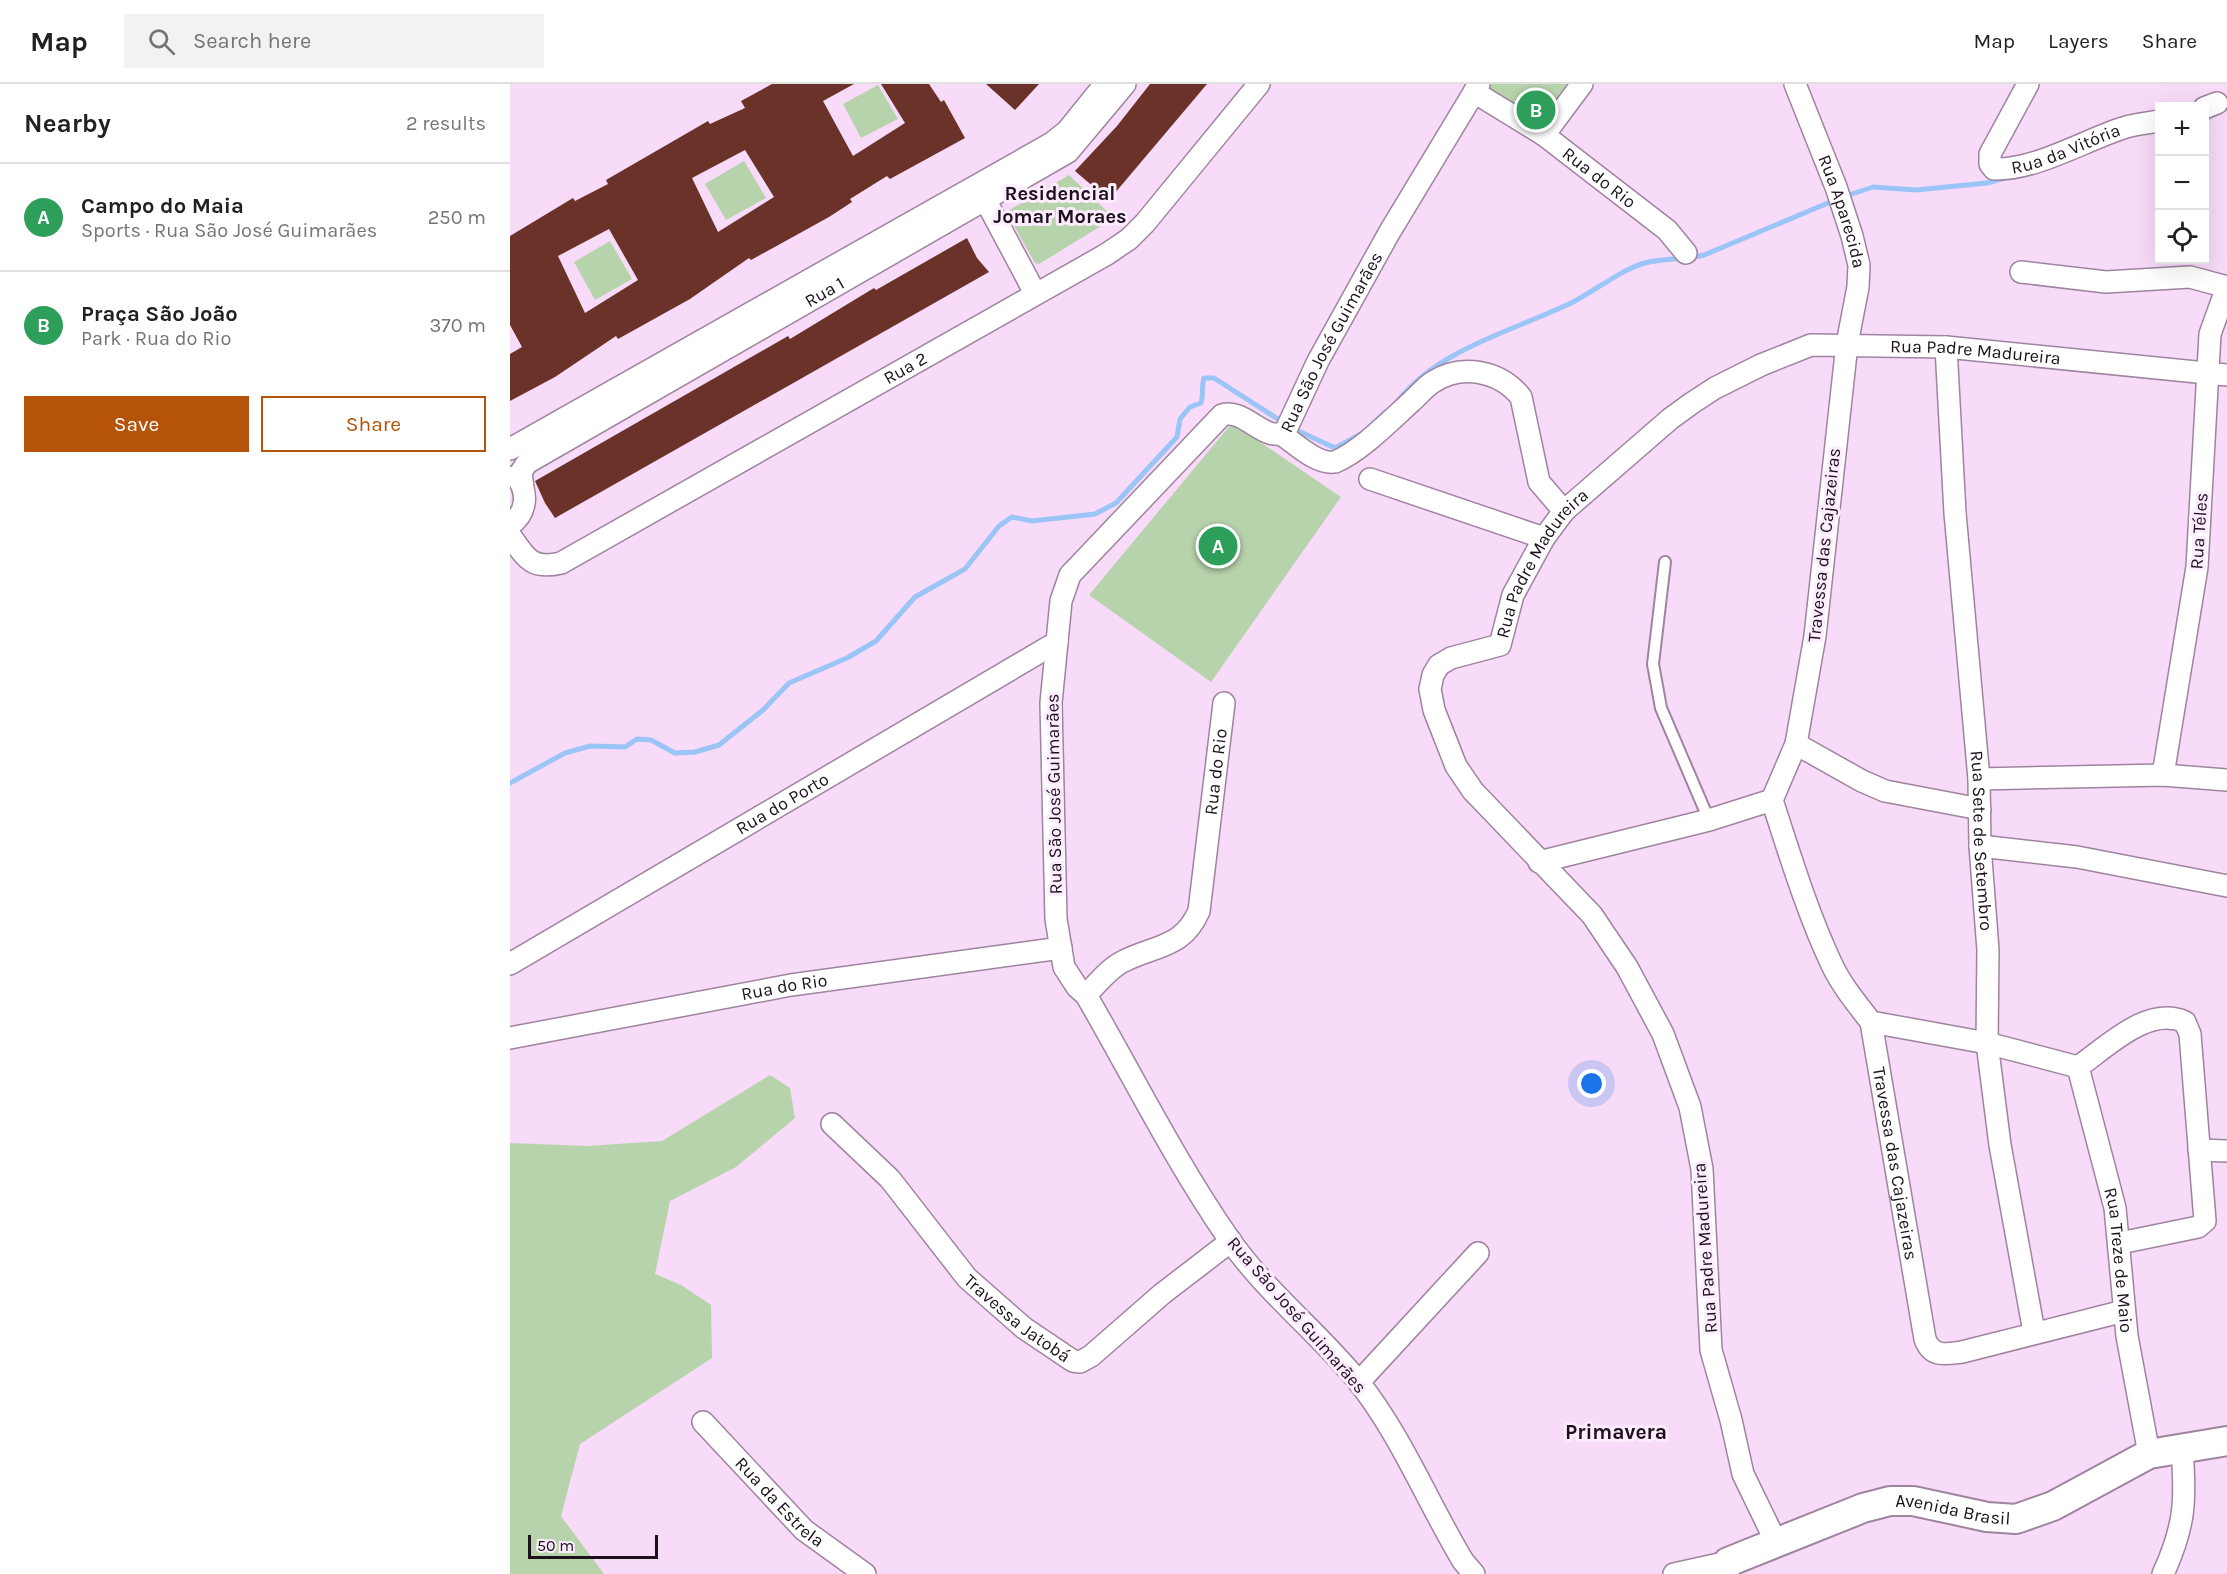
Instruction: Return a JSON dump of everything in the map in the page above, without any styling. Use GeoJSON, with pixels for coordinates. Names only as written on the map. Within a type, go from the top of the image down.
{"type":"FeatureCollection","features":[{"type":"Feature","properties":{"kind":"street","name":"Rua 1"},"geometry":{"type":"LineString","coordinates":[[510,525],[520,516],[524,507],[516,480],[527,463],[982,192],[1060,138],[1105,84]]}},
{"type":"Feature","properties":{"kind":"street","name":"Rua 1"},"geometry":{"type":"LineString","coordinates":[[510,449],[982,192],[1068,152],[1125,84]]}},
{"type":"Feature","properties":{"kind":"street","name":"Rua 2"},"geometry":{"type":"LineString","coordinates":[[510,535],[527,560],[545,565],[561,563],[1129,239],[1259,84]]}},
{"type":"Feature","properties":{"kind":"street"},"geometry":{"type":"LineString","coordinates":[[1544,135],[1582,84]]}},
{"type":"Feature","properties":{"kind":"street","name":"Rua Aparecida"},"geometry":{"type":"LineString","coordinates":[[1795,84],[1836,187],[1859,265],[1858,287],[1847,344]]}},
{"type":"Feature","properties":{"kind":"street","name":"Rua da Vitória"},"geometry":{"type":"LineString","coordinates":[[2028,84],[1990,154],[1990,164],[1994,169],[2007,169],[2060,153],[2127,127],[2155,122]]}},
{"type":"Feature","properties":{"kind":"street","name":"Rua do Rio"},"geometry":{"type":"LineString","coordinates":[[1476,88],[1544,135],[1667,230],[1686,253]]}},
{"type":"Feature","properties":{"kind":"street","name":"Rua São José Guimarães"},"geometry":{"type":"LineString","coordinates":[[1474,1574],[1463,1561],[1388,1425],[1359,1383],[1231,1241],[1165,1136],[1086,995],[1077,987],[1064,967],[1056,919],[1051,703],[1061,601],[1070,575],[1218,417],[1225,413],[1235,413],[1270,433],[1288,426],[1318,361],[1476,88]]}},
{"type":"Feature","properties":{"kind":"street"},"geometry":{"type":"LineString","coordinates":[[982,192],[1035,293]]}},
{"type":"Feature","properties":{"kind":"street"},"geometry":{"type":"LineString","coordinates":[[2021,272],[2106,282],[2190,277],[2227,287]]}},
{"type":"Feature","properties":{"kind":"street","name":"Rua Téles"},"geometry":{"type":"LineString","coordinates":[[2163,775],[2197,567],[2218,373],[2210,334],[2227,287]]}},
{"type":"Feature","properties":{"kind":"street","name":"Travessa das Cajazeiras"},"geometry":{"type":"LineString","coordinates":[[1847,344],[1815,636],[1796,744],[1772,800],[1796,873],[1833,965],[1848,992],[1871,1022],[1926,1344],[1934,1352],[1948,1354],[2124,1311]]}},
{"type":"Feature","properties":{"kind":"street","name":"Rua Padre Madureira"},"geometry":{"type":"LineString","coordinates":[[1776,1542],[1743,1474],[1731,1420],[1711,1350],[1702,1169],[1690,1107],[1663,1034],[1627,968],[1592,915],[1473,791],[1456,766],[1434,710],[1430,689],[1433,675],[1439,665],[1451,657],[1488,651],[1503,642],[1508,607],[1544,538],[1564,511],[1670,419],[1715,388],[1811,345],[1946,347],[2218,373]]}},
{"type":"Feature","properties":{"kind":"street","name":"Rua Sete de Setembro"},"geometry":{"type":"LineString","coordinates":[[1946,347],[1955,513],[1980,778],[1980,846],[1989,950],[1987,1043],[2000,1145],[2034,1332]]}},
{"type":"Feature","properties":{"kind":"street"},"geometry":{"type":"LineString","coordinates":[[1288,426],[1318,459],[1329,463],[1335,462],[1385,424],[1433,382],[1463,372],[1494,375],[1512,386],[1521,397],[1539,482],[1564,511]]}},
{"type":"Feature","properties":{"kind":"street"},"geometry":{"type":"LineString","coordinates":[[1370,479],[1544,538]]}},
{"type":"Feature","properties":{"kind":"street","name":"Rua do Porto"},"geometry":{"type":"LineString","coordinates":[[510,964],[1057,642]]}},
{"type":"Feature","properties":{"kind":"street","name":"Rua do Rio"},"geometry":{"type":"LineString","coordinates":[[1086,995],[1121,962],[1169,945],[1193,924],[1199,911],[1224,703]]}},
{"type":"Feature","properties":{"kind":"street"},"geometry":{"type":"LineString","coordinates":[[1796,744],[1862,781],[1885,791],[1980,808]]}},
{"type":"Feature","properties":{"kind":"street"},"geometry":{"type":"LineString","coordinates":[[1980,778],[2163,775],[2227,780]]}},
{"type":"Feature","properties":{"kind":"street"},"geometry":{"type":"LineString","coordinates":[[1539,862],[1709,820],[1772,800]]}},
{"type":"Feature","properties":{"kind":"street"},"geometry":{"type":"LineString","coordinates":[[1980,846],[2077,856],[2227,886]]}},
{"type":"Feature","properties":{"kind":"street","name":"Rua do Rio"},"geometry":{"type":"LineString","coordinates":[[510,1038],[791,985],[1061,948]]}},
{"type":"Feature","properties":{"kind":"street"},"geometry":{"type":"LineString","coordinates":[[1871,1022],[1987,1043],[2078,1067],[2145,1021],[2173,1017],[2185,1022],[2190,1034],[2205,1221],[2198,1227],[2120,1243]]}},
{"type":"Feature","properties":{"kind":"street","name":"Rua Treze de Maio"},"geometry":{"type":"LineString","coordinates":[[2078,1067],[2115,1208],[2120,1243],[2124,1311],[2150,1454]]}},
{"type":"Feature","properties":{"kind":"street","name":"Travessa Jatobá"},"geometry":{"type":"LineString","coordinates":[[832,1124],[890,1179],[967,1278],[1024,1329],[1073,1361],[1080,1362],[1091,1356],[1162,1294],[1231,1241]]}},
{"type":"Feature","properties":{"kind":"street"},"geometry":{"type":"LineString","coordinates":[[2199,1150],[2227,1151]]}},
{"type":"Feature","properties":{"kind":"street"},"geometry":{"type":"LineString","coordinates":[[1359,1383],[1478,1252]]}},
{"type":"Feature","properties":{"kind":"street","name":"Rua da Estrela"},"geometry":{"type":"LineString","coordinates":[[703,1422],[804,1530],[865,1574]]}},
{"type":"Feature","properties":{"kind":"street","name":"Avenida Brasil"},"geometry":{"type":"LineString","coordinates":[[1674,1574],[1728,1568],[1776,1542],[1863,1508],[1890,1501],[1913,1501],[1987,1517],[2016,1519],[2053,1506],[2150,1454],[2227,1441]]}},
{"type":"Feature","properties":{"kind":"street"},"geometry":{"type":"LineString","coordinates":[[2163,1574],[2175,1547],[2184,1514],[2186,1493],[2182,1449]]}},
{"type":"Feature","properties":{"kind":"lane"},"geometry":{"type":"LineString","coordinates":[[1665,562],[1653,664],[1660,708],[1709,820]]}},
{"type":"Feature","properties":{"kind":"green space"},"geometry":{"type":"Polygon","coordinates":[[[1492,84],[1576,84],[1543,128],[1487,92],[1492,84]]]}},
{"type":"Feature","properties":{"kind":"green space"},"geometry":{"type":"Polygon","coordinates":[[[878,85],[898,119],[861,138],[843,104],[878,85]]]}},
{"type":"Feature","properties":{"kind":"green space"},"geometry":{"type":"Polygon","coordinates":[[[744,161],[766,198],[726,220],[705,184],[744,161]]]}},
{"type":"Feature","properties":{"kind":"green space"},"geometry":{"type":"Polygon","coordinates":[[[1069,175],[1114,218],[1039,264],[1035,263],[1006,212],[1069,175]]]}},
{"type":"Feature","properties":{"kind":"green space"},"geometry":{"type":"Polygon","coordinates":[[[610,241],[632,279],[595,300],[574,262],[610,241]]]}},
{"type":"Feature","properties":{"kind":"green space"},"geometry":{"type":"Polygon","coordinates":[[[1232,423],[1341,497],[1211,682],[1089,595],[1232,423]]]}},
{"type":"Feature","properties":{"kind":"green space"},"geometry":{"type":"Polygon","coordinates":[[[770,1075],[790,1088],[795,1118],[736,1167],[670,1201],[655,1274],[681,1285],[711,1305],[712,1358],[580,1444],[561,1516],[604,1574],[510,1574],[510,1143],[587,1146],[662,1141],[770,1075]]]}},
{"type":"Feature","properties":{"kind":"building"},"geometry":{"type":"Polygon","coordinates":[[[772,84],[854,84],[823,101],[853,156],[905,123],[881,84],[929,84],[941,102],[944,100],[965,138],[890,179],[887,176],[850,199],[852,202],[829,217],[751,260],[749,258],[690,299],[618,339],[616,336],[555,377],[510,401],[510,354],[522,347],[510,325],[510,236],[573,198],[575,201],[608,184],[606,180],[708,121],[710,124],[745,108],[741,101],[772,84]],[[745,150],[692,178],[718,232],[774,197],[745,150]],[[609,229],[558,256],[585,313],[638,280],[609,229]]]}},
{"type":"Feature","properties":{"kind":"building"},"geometry":{"type":"Polygon","coordinates":[[[986,84],[1039,84],[1015,110],[986,84]]]}},
{"type":"Feature","properties":{"kind":"building"},"geometry":{"type":"Polygon","coordinates":[[[1150,84],[1207,84],[1109,200],[1075,171],[1117,126],[1150,84]]]}},
{"type":"Feature","properties":{"kind":"building"},"geometry":{"type":"Polygon","coordinates":[[[967,238],[977,258],[989,272],[555,518],[545,503],[535,481],[788,336],[790,339],[874,288],[876,290],[967,238]]]}},
{"type":"Feature","properties":{"kind":"waterway"},"geometry":{"type":"LineString","coordinates":[[2209,117],[2227,108]]}},
{"type":"Feature","properties":{"kind":"waterway"},"geometry":{"type":"LineString","coordinates":[[1843,197],[1873,187],[1916,190],[1987,183],[2005,178]]}},
{"type":"Feature","properties":{"kind":"waterway"},"geometry":{"type":"LineString","coordinates":[[1397,402],[1414,383],[1456,354],[1573,302],[1627,270],[1652,261],[1704,255],[1835,200]]}},
{"type":"Feature","properties":{"kind":"waterway"},"geometry":{"type":"LineString","coordinates":[[510,783],[565,753],[590,746],[625,747],[637,739],[651,740],[675,753],[695,752],[719,745],[763,710],[789,683],[847,658],[876,641],[915,597],[965,569],[999,526],[1012,517],[1032,521],[1095,514],[1116,503],[1177,437],[1180,419],[1190,407],[1201,403],[1204,378],[1214,378],[1284,423]]}},
{"type":"Feature","properties":{"kind":"waterway"},"geometry":{"type":"LineString","coordinates":[[1368,428],[1385,412]]}},
{"type":"Feature","properties":{"kind":"waterway"},"geometry":{"type":"LineString","coordinates":[[1292,428],[1335,448],[1361,434]]}},
{"type":"Feature","properties":{"kind":"place","name":"Praça São João"},"geometry":{"type":"Point","coordinates":[1536,110]}},
{"type":"Feature","properties":{"kind":"place","name":"Campo do Maia"},"geometry":{"type":"Point","coordinates":[1218,546]}},
{"type":"Feature","properties":{"kind":"district","name":"Residencial Jomar Moraes"},"geometry":{"type":"Point","coordinates":[1060,204]}},
{"type":"Feature","properties":{"kind":"district","name":"Primavera"},"geometry":{"type":"Point","coordinates":[1616,1432]}}]}
